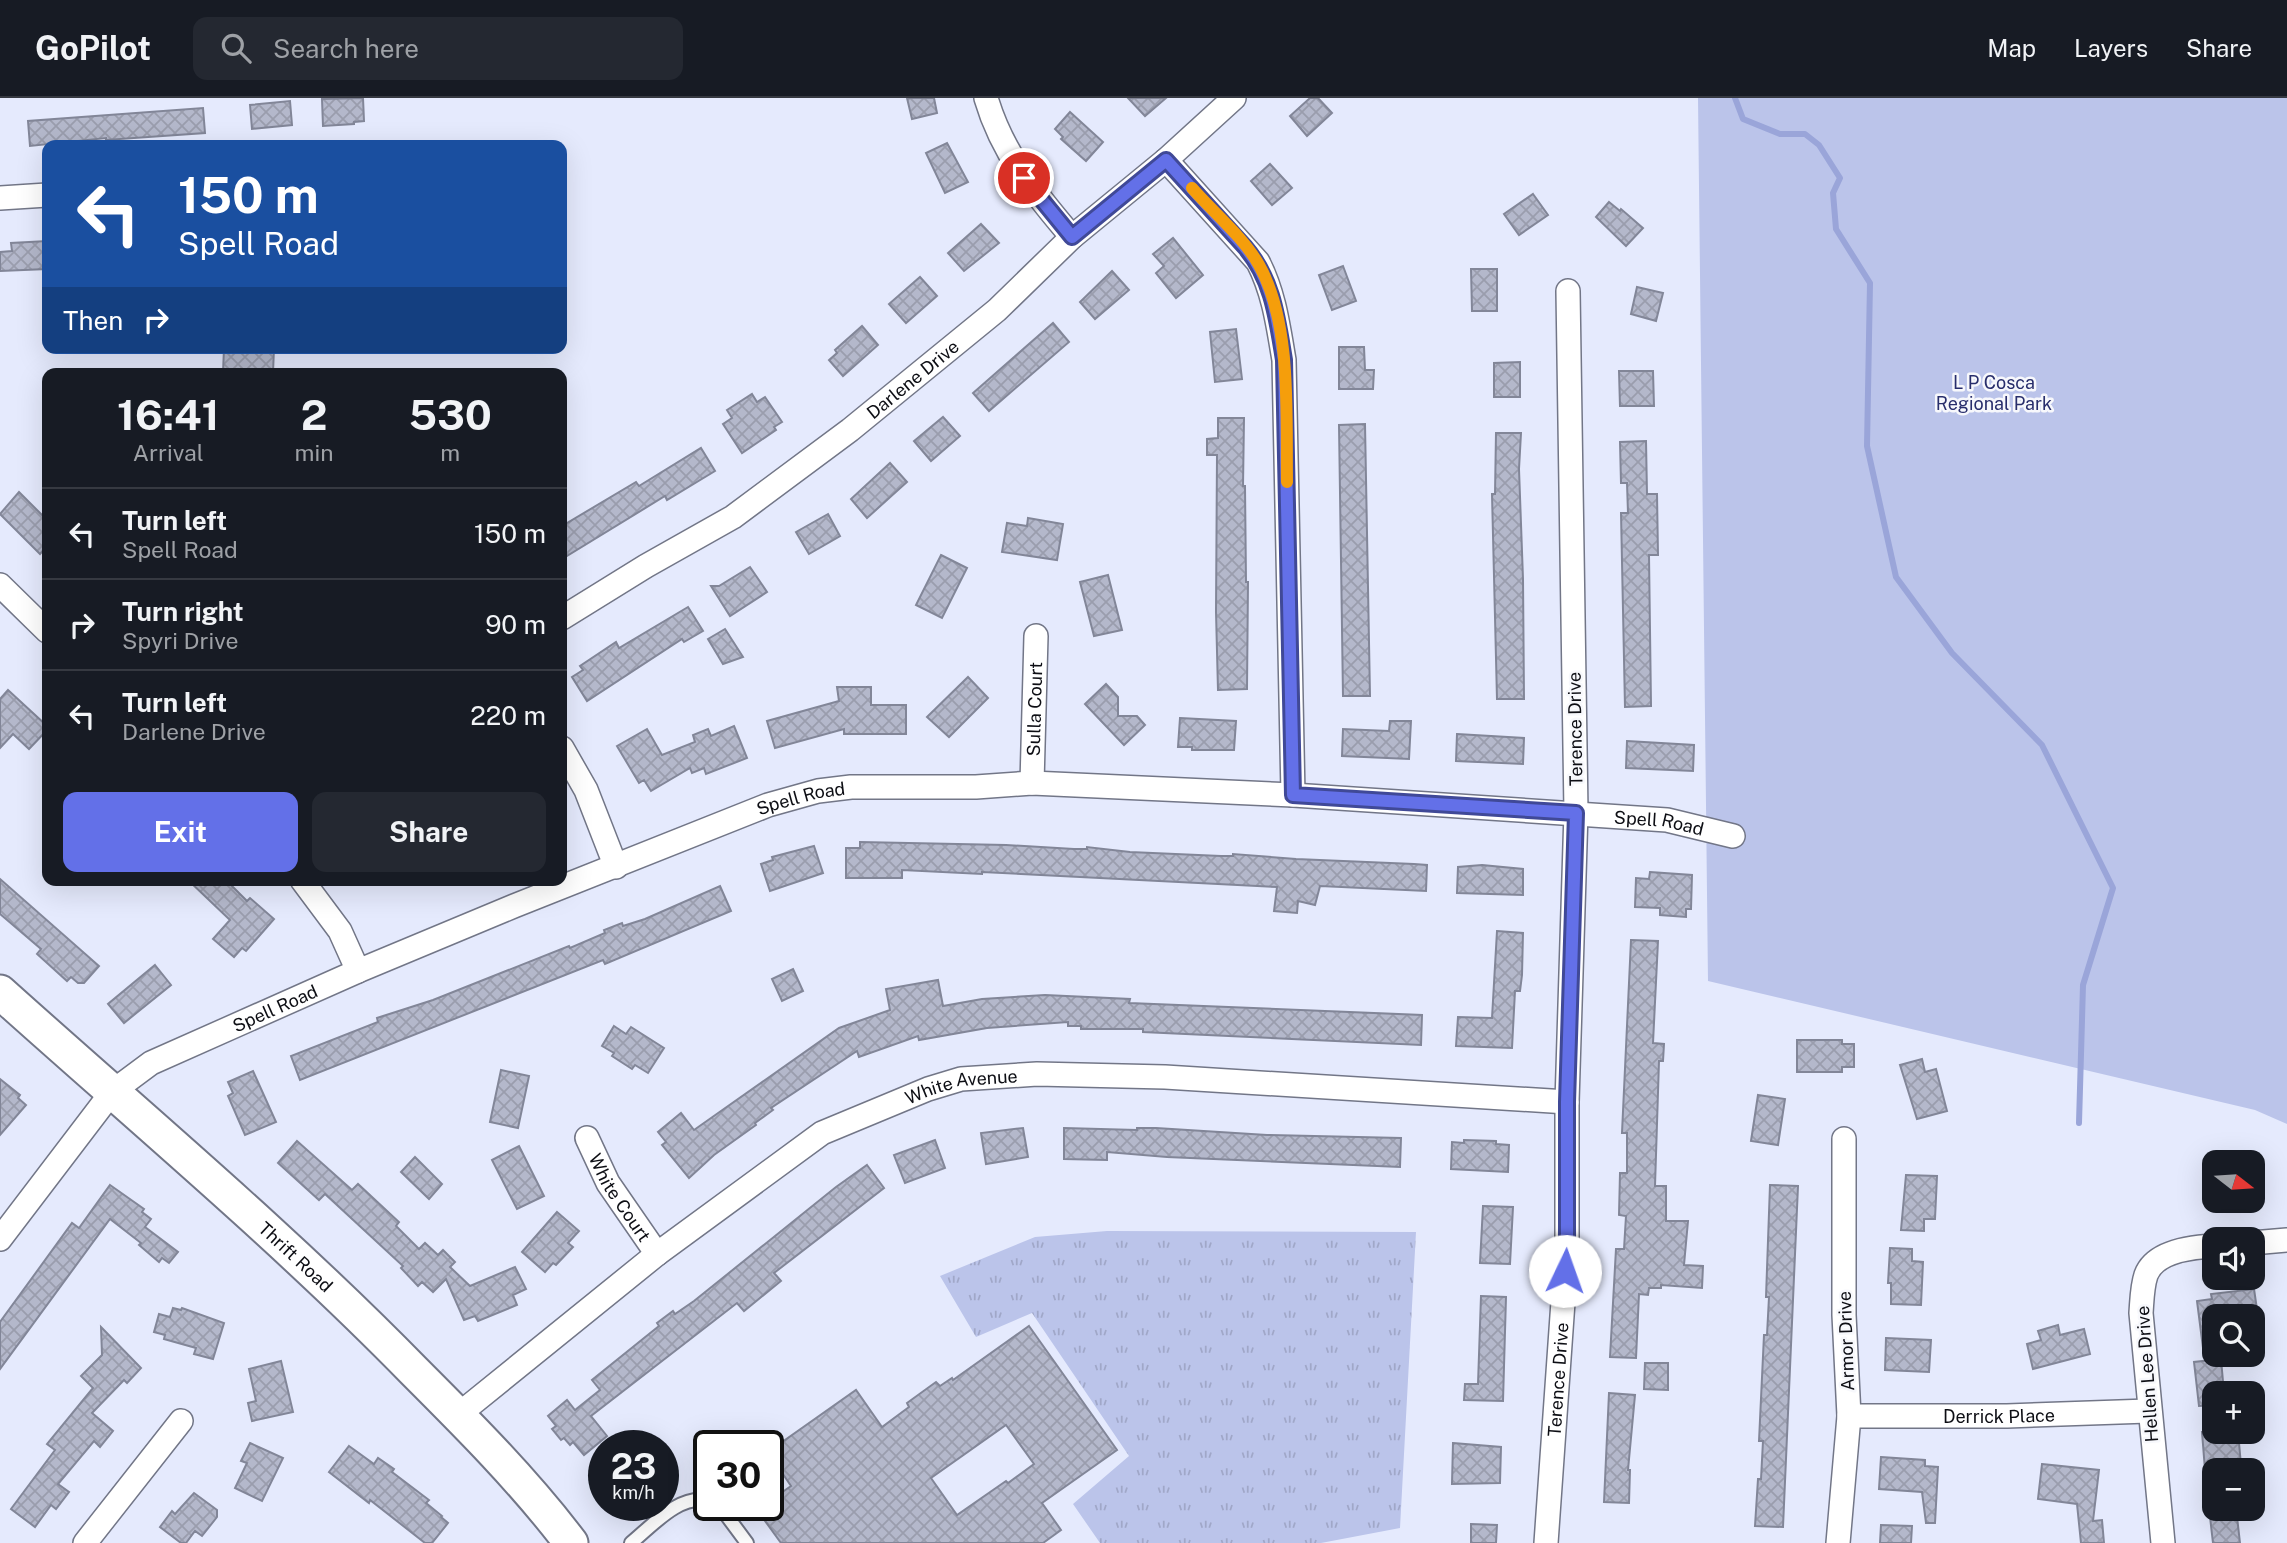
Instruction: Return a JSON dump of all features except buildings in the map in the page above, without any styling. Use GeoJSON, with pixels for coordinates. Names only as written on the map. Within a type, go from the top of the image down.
{"type":"FeatureCollection","features":[{"type":"Feature","properties":{"kind":"street"},"geometry":{"type":"LineString","coordinates":[[986,98],[1004,145],[1024,178],[1072,237]]}},
{"type":"Feature","properties":{"kind":"street","name":"Darlene Drive"},"geometry":{"type":"LineString","coordinates":[[567,615],[733,517],[850,430],[997,310],[1072,237],[1166,160],[1234,98]]}},
{"type":"Feature","properties":{"kind":"street"},"geometry":{"type":"LineString","coordinates":[[1166,160],[1258,262],[1273,298],[1284,373],[1293,795]]}},
{"type":"Feature","properties":{"kind":"street"},"geometry":{"type":"LineString","coordinates":[[0,198],[42,195]]}},
{"type":"Feature","properties":{"kind":"street","name":"Terence Drive"},"geometry":{"type":"LineString","coordinates":[[1546,1543],[1567,1245],[1567,1102],[1576,813],[1569,291]]}},
{"type":"Feature","properties":{"kind":"street"},"geometry":{"type":"LineString","coordinates":[[0,585],[42,626]]}},
{"type":"Feature","properties":{"kind":"street","name":"Sulla Court"},"geometry":{"type":"LineString","coordinates":[[1032,783],[1036,636]]}},
{"type":"Feature","properties":{"kind":"street"},"geometry":{"type":"LineString","coordinates":[[567,757],[586,790],[616,867]]}},
{"type":"Feature","properties":{"kind":"street","name":"Spell Road"},"geometry":{"type":"LineString","coordinates":[[567,886],[768,805],[818,791],[851,787],[976,787],[1032,783],[1293,795],[1667,820],[1733,836]]}},
{"type":"Feature","properties":{"kind":"street"},"geometry":{"type":"LineString","coordinates":[[306,886],[340,931],[358,971]]}},
{"type":"Feature","properties":{"kind":"street","name":"Spell Road"},"geometry":{"type":"LineString","coordinates":[[0,1239],[112,1092],[151,1063],[358,971],[566,886]]}},
{"type":"Feature","properties":{"kind":"street","name":"Thrift Road"},"geometry":{"type":"LineString","coordinates":[[0,992],[294,1253],[458,1415],[571,1543]]}},
{"type":"Feature","properties":{"kind":"street","name":"White Avenue"},"geometry":{"type":"LineString","coordinates":[[458,1415],[657,1254],[822,1133],[916,1093],[961,1079],[1037,1074],[1165,1077],[1567,1102]]}},
{"type":"Feature","properties":{"kind":"street","name":"White Court"},"geometry":{"type":"LineString","coordinates":[[586,1138],[608,1182],[657,1254]]}},
{"type":"Feature","properties":{"kind":"street","name":"Armor Drive"},"geometry":{"type":"LineString","coordinates":[[1838,1543],[1849,1416],[1844,1315],[1844,1139]]}},
{"type":"Feature","properties":{"kind":"street"},"geometry":{"type":"LineString","coordinates":[[2265,1242],[2287,1241]]}},
{"type":"Feature","properties":{"kind":"street","name":"Hellen Lee Drive"},"geometry":{"type":"LineString","coordinates":[[2163,1543],[2148,1412],[2141,1313],[2143,1286],[2147,1272],[2154,1262],[2171,1253],[2202,1247]]}},
{"type":"Feature","properties":{"kind":"street","name":"Derrick Place"},"geometry":{"type":"LineString","coordinates":[[1849,1416],[2007,1416],[2148,1412]]}},
{"type":"Feature","properties":{"kind":"street"},"geometry":{"type":"LineString","coordinates":[[97,1539],[181,1421]]}},
{"type":"Feature","properties":{"kind":"lane"},"geometry":{"type":"LineString","coordinates":[[631,1543],[680,1505],[693,1501]]}},
{"type":"Feature","properties":{"kind":"lane"},"geometry":{"type":"LineString","coordinates":[[731,1521],[747,1543]]}},
{"type":"Feature","properties":{"kind":"green space","name":"L P Cosca Regional Park"},"geometry":{"type":"Polygon","coordinates":[[[1698,98],[2287,98],[2287,1124],[2255,1110],[1708,981],[1698,98]]]}},
{"type":"Feature","properties":{"kind":"green space"},"geometry":{"type":"Polygon","coordinates":[[[1107,1231],[1416,1232],[1400,1528],[1321,1543],[1100,1543],[1073,1504],[1129,1456],[1032,1313],[976,1337],[940,1276],[1035,1237],[1107,1231]]]}},
{"type":"Feature","properties":{"kind":"waterway"},"geometry":{"type":"LineString","coordinates":[[1735,98],[1743,119],[1780,134],[1805,134],[1819,145],[1840,178],[1833,193],[1836,229],[1870,283],[1867,446],[1896,577],[1952,653],[2042,745],[2113,888],[2083,985],[2079,1123]]}},
{"type":"Feature","properties":{"kind":"slow traffic"},"geometry":{"type":"LineString","coordinates":[[1192,188],[1258,262],[1273,298],[1284,360],[1287,482]]}},
{"type":"Feature","properties":{"kind":"route"},"geometry":{"type":"LineString","coordinates":[[1024,178],[1072,237],[1166,160],[1258,262],[1267,281],[1273,298],[1284,360],[1293,795],[1576,813],[1565,1271]]}}]}
